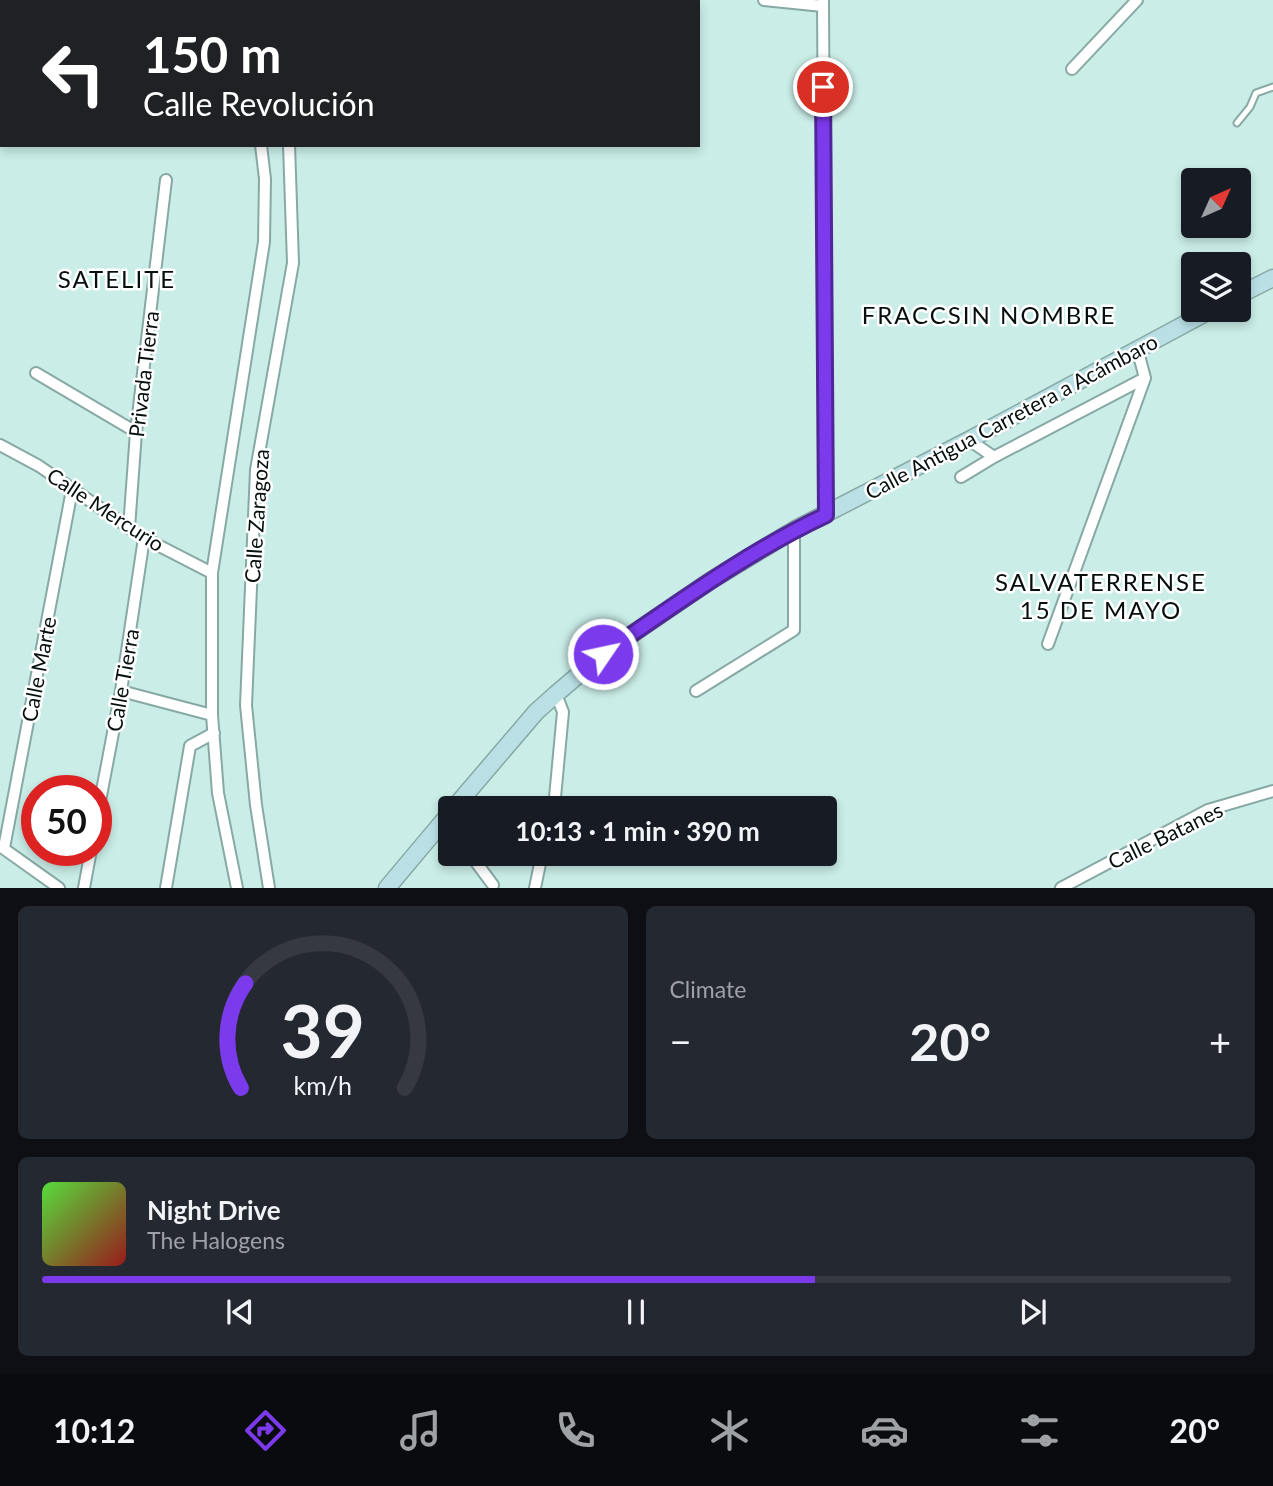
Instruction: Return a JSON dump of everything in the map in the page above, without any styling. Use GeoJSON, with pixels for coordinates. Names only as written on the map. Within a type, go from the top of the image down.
{"type":"FeatureCollection","features":[{"type":"Feature","properties":{"kind":"main road"},"geometry":{"type":"LineString","coordinates":[[1251,289],[1273,278]]}},
{"type":"Feature","properties":{"kind":"main road","name":"Calle Antigua Carretera a Acámbaro"},"geometry":{"type":"LineString","coordinates":[[466,796],[536,712],[556,694],[614,647],[710,581],[794,530],[969,440],[1188,322]]}},
{"type":"Feature","properties":{"kind":"main road","name":"Calle Antigua Carretera a Acámbaro"},"geometry":{"type":"LineString","coordinates":[[387,887],[438,829]]}},
{"type":"Feature","properties":{"kind":"street"},"geometry":{"type":"LineString","coordinates":[[764,0],[823,3],[826,515]]}},
{"type":"Feature","properties":{"kind":"street"},"geometry":{"type":"LineString","coordinates":[[1072,69],[1137,0]]}},
{"type":"Feature","properties":{"kind":"street"},"geometry":{"type":"LineString","coordinates":[[237,887],[218,793],[212,715],[212,573],[264,242],[265,179],[261,147]]}},
{"type":"Feature","properties":{"kind":"street","name":"Calle Zaragoza"},"geometry":{"type":"LineString","coordinates":[[268,887],[246,705],[256,470],[293,262],[289,147]]}},
{"type":"Feature","properties":{"kind":"street","name":"Privada Tierra"},"geometry":{"type":"LineString","coordinates":[[129,528],[136,432],[166,180]]}},
{"type":"Feature","properties":{"kind":"street"},"geometry":{"type":"LineString","coordinates":[[1048,644],[1145,378],[1137,348]]}},
{"type":"Feature","properties":{"kind":"street"},"geometry":{"type":"LineString","coordinates":[[36,373],[136,432]]}},
{"type":"Feature","properties":{"kind":"street"},"geometry":{"type":"LineString","coordinates":[[961,477],[1145,378]]}},
{"type":"Feature","properties":{"kind":"street"},"geometry":{"type":"LineString","coordinates":[[969,440],[994,457]]}},
{"type":"Feature","properties":{"kind":"street","name":"Calle Mercurio"},"geometry":{"type":"LineString","coordinates":[[1,448],[39,466],[144,538],[212,573]]}},
{"type":"Feature","properties":{"kind":"street","name":"Calle Marte"},"geometry":{"type":"LineString","coordinates":[[2,847],[72,489]]}},
{"type":"Feature","properties":{"kind":"street"},"geometry":{"type":"LineString","coordinates":[[696,691],[794,630],[794,530]]}},
{"type":"Feature","properties":{"kind":"street","name":"Calle Tierra"},"geometry":{"type":"LineString","coordinates":[[105,775],[121,691],[144,538]]}},
{"type":"Feature","properties":{"kind":"street"},"geometry":{"type":"LineString","coordinates":[[121,691],[212,715]]}},
{"type":"Feature","properties":{"kind":"street"},"geometry":{"type":"LineString","coordinates":[[555,796],[563,712],[556,694]]}},
{"type":"Feature","properties":{"kind":"street"},"geometry":{"type":"LineString","coordinates":[[166,887],[190,746],[214,733]]}},
{"type":"Feature","properties":{"kind":"street","name":"Calle Batanes"},"geometry":{"type":"LineString","coordinates":[[1061,887],[1208,810],[1273,791]]}},
{"type":"Feature","properties":{"kind":"street"},"geometry":{"type":"LineString","coordinates":[[2,847],[46,884],[59,887]]}},
{"type":"Feature","properties":{"kind":"street"},"geometry":{"type":"LineString","coordinates":[[84,887],[88,866]]}},
{"type":"Feature","properties":{"kind":"street"},"geometry":{"type":"LineString","coordinates":[[479,866],[493,885]]}},
{"type":"Feature","properties":{"kind":"street"},"geometry":{"type":"LineString","coordinates":[[536,887],[540,866]]}},
{"type":"Feature","properties":{"kind":"lane"},"geometry":{"type":"LineString","coordinates":[[1237,123],[1250,107],[1256,93],[1273,87]]}},
{"type":"Feature","properties":{"kind":"district","name":"SATELITE"},"geometry":{"type":"Point","coordinates":[117,278]}},
{"type":"Feature","properties":{"kind":"district","name":"FRACCSIN NOMBRE"},"geometry":{"type":"Point","coordinates":[989,314]}},
{"type":"Feature","properties":{"kind":"district","name":"SALVATERRENSE 15 DE MAYO"},"geometry":{"type":"Point","coordinates":[1101,595]}},
{"type":"Feature","properties":{"kind":"route"},"geometry":{"type":"LineString","coordinates":[[603,654],[710,581],[794,530],[826,515],[823,87]]}}]}
